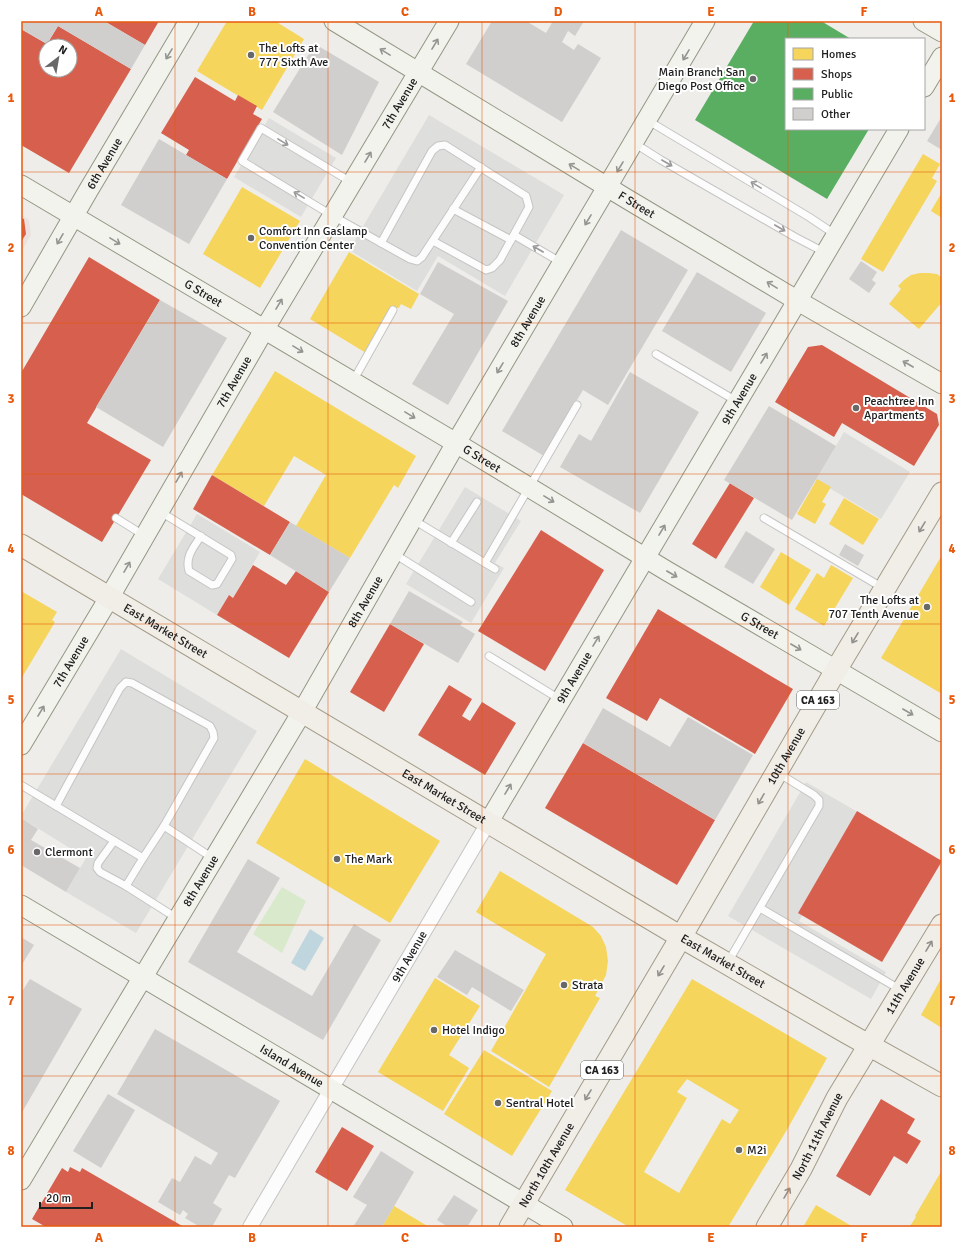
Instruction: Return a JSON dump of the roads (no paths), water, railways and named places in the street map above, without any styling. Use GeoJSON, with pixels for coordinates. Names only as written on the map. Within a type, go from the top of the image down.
{"type":"FeatureCollection","features":[{"type":"Feature","properties":{"kind":"main road","name":"10th Avenue"},"geometry":{"type":"LineString","coordinates":[[681,937],[836,670],[942,494]]}},
{"type":"Feature","properties":{"kind":"main road","name":"East Market Street"},"geometry":{"type":"LineString","coordinates":[[21,545],[681,937],[868,1046],[942,1086]]}},
{"type":"Feature","properties":{"kind":"main road","name":"11th Avenue"},"geometry":{"type":"LineString","coordinates":[[868,1046],[942,925]]}},
{"type":"Feature","properties":{"kind":"main road","name":"North 10th Avenue"},"geometry":{"type":"LineString","coordinates":[[510,1227],[681,937]]}},
{"type":"Feature","properties":{"kind":"main road","name":"North 11th Avenue"},"geometry":{"type":"LineString","coordinates":[[767,1227],[801,1169],[837,1098],[868,1046]]}},
{"type":"Feature","properties":{"kind":"street","name":"6th Avenue"},"geometry":{"type":"LineString","coordinates":[[21,307],[73,216],[189,21]]}},
{"type":"Feature","properties":{"kind":"street","name":"F Street"},"geometry":{"type":"LineString","coordinates":[[334,21],[627,199],[798,301],[942,384]]}},
{"type":"Feature","properties":{"kind":"street","name":"7th Avenue"},"geometry":{"type":"LineString","coordinates":[[21,745],[109,598],[264,330],[449,21]]}},
{"type":"Feature","properties":{"kind":"street","name":"8th Avenue"},"geometry":{"type":"LineString","coordinates":[[21,1180],[302,712],[456,443],[706,21]]}},
{"type":"Feature","properties":{"kind":"street"},"geometry":{"type":"LineString","coordinates":[[923,21],[942,32]]}},
{"type":"Feature","properties":{"kind":"street"},"geometry":{"type":"LineString","coordinates":[[925,85],[942,57]]}},
{"type":"Feature","properties":{"kind":"street","name":"9th Avenue"},"geometry":{"type":"LineString","coordinates":[[250,1227],[898,130]]}},
{"type":"Feature","properties":{"kind":"street","name":"G Street"},"geometry":{"type":"LineString","coordinates":[[21,185],[456,443],[645,558],[942,732]]}},
{"type":"Feature","properties":{"kind":"street","name":"Island Avenue"},"geometry":{"type":"LineString","coordinates":[[21,905],[563,1227]]}},
{"type":"Feature","properties":{"kind":"lane"},"geometry":{"type":"LineString","coordinates":[[647,120],[802,213],[836,236]]}},
{"type":"Feature","properties":{"kind":"lane"},"geometry":{"type":"LineString","coordinates":[[352,183],[261,128],[242,161],[332,216],[410,259],[417,261],[422,257],[433,241],[481,167]]}},
{"type":"Feature","properties":{"kind":"lane"},"geometry":{"type":"LineString","coordinates":[[634,143],[661,160],[826,253]]}},
{"type":"Feature","properties":{"kind":"lane"},"geometry":{"type":"LineString","coordinates":[[380,243],[432,151],[438,146],[445,145],[526,196],[529,208],[500,260],[492,268],[486,270],[433,241]]}},
{"type":"Feature","properties":{"kind":"lane"},"geometry":{"type":"LineString","coordinates":[[453,209],[562,263]]}},
{"type":"Feature","properties":{"kind":"lane"},"geometry":{"type":"LineString","coordinates":[[352,382],[393,310]]}},
{"type":"Feature","properties":{"kind":"lane"},"geometry":{"type":"LineString","coordinates":[[656,354],[738,402]]}},
{"type":"Feature","properties":{"kind":"lane"},"geometry":{"type":"LineString","coordinates":[[485,563],[577,405]]}},
{"type":"Feature","properties":{"kind":"lane"},"geometry":{"type":"LineString","coordinates":[[451,543],[477,502]]}},
{"type":"Feature","properties":{"kind":"lane"},"geometry":{"type":"LineString","coordinates":[[159,511],[201,536],[231,555],[232,559],[217,584],[212,585],[189,571],[187,564],[190,554],[201,536]]}},
{"type":"Feature","properties":{"kind":"lane"},"geometry":{"type":"LineString","coordinates":[[116,518],[145,536]]}},
{"type":"Feature","properties":{"kind":"lane"},"geometry":{"type":"LineString","coordinates":[[764,518],[884,589]]}},
{"type":"Feature","properties":{"kind":"lane"},"geometry":{"type":"LineString","coordinates":[[412,519],[495,569]]}},
{"type":"Feature","properties":{"kind":"lane"},"geometry":{"type":"LineString","coordinates":[[392,553],[471,602]]}},
{"type":"Feature","properties":{"kind":"lane"},"geometry":{"type":"LineString","coordinates":[[489,656],[561,700]]}},
{"type":"Feature","properties":{"kind":"lane"},"geometry":{"type":"LineString","coordinates":[[56,806],[120,688],[126,682],[132,683],[210,726],[214,738],[164,826],[126,886]]}},
{"type":"Feature","properties":{"kind":"lane"},"geometry":{"type":"LineString","coordinates":[[727,964],[819,806],[819,800],[814,795],[776,772]]}},
{"type":"Feature","properties":{"kind":"lane"},"geometry":{"type":"LineString","coordinates":[[21,785],[144,858]]}},
{"type":"Feature","properties":{"kind":"lane"},"geometry":{"type":"LineString","coordinates":[[164,826],[214,859]]}},
{"type":"Feature","properties":{"kind":"lane"},"geometry":{"type":"LineString","coordinates":[[114,841],[98,863],[97,868],[100,872],[126,886],[178,919]]}},
{"type":"Feature","properties":{"kind":"lane"},"geometry":{"type":"LineString","coordinates":[[760,908],[902,990]]}},
{"type":"Feature","properties":{"kind":"water"},"geometry":{"type":"Polygon","coordinates":[[[310,929],[324,938],[305,971],[291,963],[310,929]]]}},
{"type":"Feature","properties":{"kind":"place","name":"The Lofts at 777 Sixth Ave"},"geometry":{"type":"Point","coordinates":[251,55]}},
{"type":"Feature","properties":{"kind":"place","name":"Main Branch San Diego Post Office"},"geometry":{"type":"Point","coordinates":[753,79]}},
{"type":"Feature","properties":{"kind":"place","name":"Comfort Inn Gaslamp Convention Center"},"geometry":{"type":"Point","coordinates":[251,238]}},
{"type":"Feature","properties":{"kind":"place","name":"Peachtree Inn Apartments"},"geometry":{"type":"Point","coordinates":[856,408]}},
{"type":"Feature","properties":{"kind":"place","name":"The Lofts at 707 Tenth Avenue"},"geometry":{"type":"Point","coordinates":[927,607]}},
{"type":"Feature","properties":{"kind":"place","name":"Clermont"},"geometry":{"type":"Point","coordinates":[37,852]}},
{"type":"Feature","properties":{"kind":"place","name":"The Mark"},"geometry":{"type":"Point","coordinates":[337,859]}},
{"type":"Feature","properties":{"kind":"place","name":"Strata"},"geometry":{"type":"Point","coordinates":[564,985]}},
{"type":"Feature","properties":{"kind":"place","name":"Hotel Indigo"},"geometry":{"type":"Point","coordinates":[434,1030]}},
{"type":"Feature","properties":{"kind":"place","name":"Sentral Hotel"},"geometry":{"type":"Point","coordinates":[498,1103]}},
{"type":"Feature","properties":{"kind":"place","name":"M2i"},"geometry":{"type":"Point","coordinates":[739,1150]}}]}
